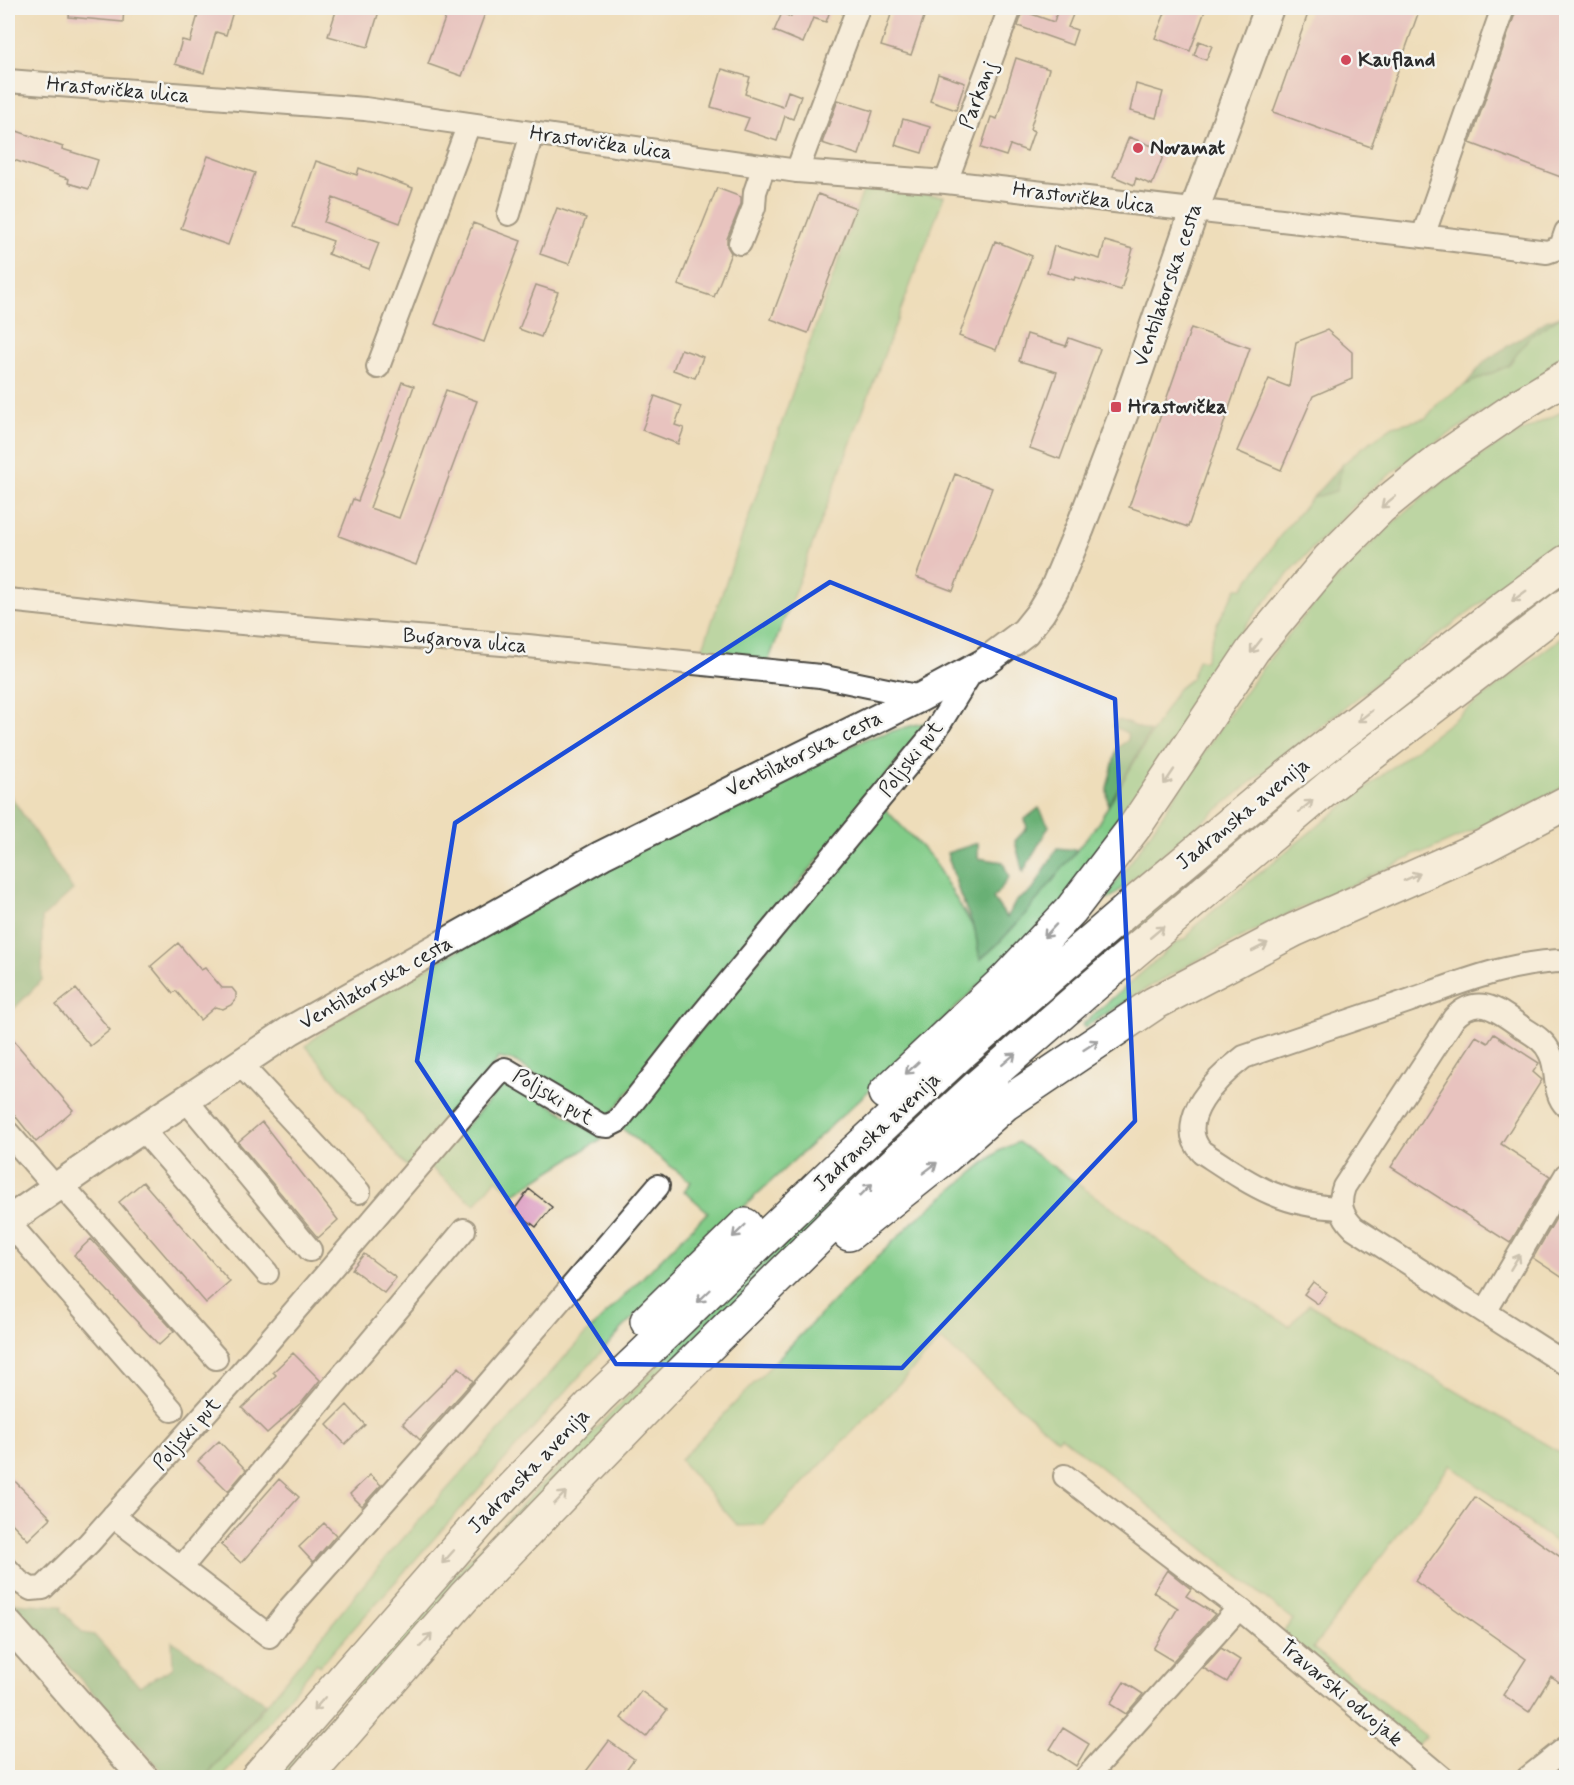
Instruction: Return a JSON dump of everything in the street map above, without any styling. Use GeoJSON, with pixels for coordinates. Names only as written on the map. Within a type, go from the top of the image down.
{"type":"FeatureCollection","features":[{"type":"Feature","properties":{"kind":"highway"},"geometry":{"type":"LineString","coordinates":[[487,1514],[527,1445],[576,1393],[682,1286],[1006,979],[1071,910],[1136,825],[1253,650],[1328,560],[1380,508],[1433,465],[1520,405],[1566,377]]}},
{"type":"Feature","properties":{"kind":"highway"},"geometry":{"type":"LineString","coordinates":[[1433,465],[1501,426],[1566,394]]}},
{"type":"Feature","properties":{"kind":"highway","name":"Jadranska avenija"},"geometry":{"type":"LineString","coordinates":[[256,1778],[487,1514],[599,1397],[840,1165],[960,1054],[1279,783],[1566,562]]}},
{"type":"Feature","properties":{"kind":"highway","name":"Jadranska avenija"},"geometry":{"type":"LineString","coordinates":[[306,1778],[464,1597],[660,1394],[881,1176],[1052,1021],[1330,786],[1566,605]]}},
{"type":"Feature","properties":{"kind":"highway"},"geometry":{"type":"LineString","coordinates":[[660,1394],[900,1192],[942,1160],[1005,1104],[1155,1003],[1294,930],[1484,846],[1566,803]]}},
{"type":"Feature","properties":{"kind":"main road","name":"Ventilatorska cesta"},"geometry":{"type":"LineString","coordinates":[[8,1222],[291,1030],[602,855],[921,697],[974,668],[1025,632],[1041,612],[1054,590],[1128,402],[1194,210],[1269,8]]}},
{"type":"Feature","properties":{"kind":"main road"},"geometry":{"type":"LineString","coordinates":[[8,1624],[144,1778]]}},
{"type":"Feature","properties":{"kind":"street"},"geometry":{"type":"LineString","coordinates":[[796,171],[858,8]]}},
{"type":"Feature","properties":{"kind":"street","name":"Parkanj"},"geometry":{"type":"LineString","coordinates":[[946,182],[1010,8]]}},
{"type":"Feature","properties":{"kind":"street"},"geometry":{"type":"LineString","coordinates":[[1422,236],[1503,8]]}},
{"type":"Feature","properties":{"kind":"street","name":"Hrastovička ulica"},"geometry":{"type":"LineString","coordinates":[[8,81],[365,109],[796,171],[946,182],[1548,252],[1561,247],[1566,231]]}},
{"type":"Feature","properties":{"kind":"street"},"geometry":{"type":"LineString","coordinates":[[378,367],[469,124]]}},
{"type":"Feature","properties":{"kind":"street"},"geometry":{"type":"LineString","coordinates":[[509,214],[532,133]]}},
{"type":"Feature","properties":{"kind":"street"},"geometry":{"type":"LineString","coordinates":[[740,243],[754,207],[755,192],[764,166]]}},
{"type":"Feature","properties":{"kind":"street","name":"Bugarova ulica"},"geometry":{"type":"LineString","coordinates":[[8,600],[180,618],[528,646],[820,676],[921,697]]}},
{"type":"Feature","properties":{"kind":"street","name":"Poljski put"},"geometry":{"type":"LineString","coordinates":[[8,1570],[18,1581],[31,1589],[43,1588],[89,1543],[243,1371],[501,1071],[505,1069],[600,1125],[608,1126],[618,1121],[695,1023],[934,733],[974,668]]}},
{"type":"Feature","properties":{"kind":"street"},"geometry":{"type":"LineString","coordinates":[[1341,1208],[1310,1205],[1268,1194],[1196,1146],[1192,1124],[1198,1106],[1232,1066],[1244,1057],[1445,988],[1522,965],[1542,961],[1566,961]]}},
{"type":"Feature","properties":{"kind":"street"},"geometry":{"type":"LineString","coordinates":[[1563,1354],[1485,1312],[1353,1228],[1344,1218],[1341,1197],[1344,1187],[1454,1018],[1462,1010],[1476,1006],[1494,1008],[1542,1041],[1551,1054],[1557,1088],[1566,1106]]}},
{"type":"Feature","properties":{"kind":"street"},"geometry":{"type":"LineString","coordinates":[[240,1064],[359,1192]]}},
{"type":"Feature","properties":{"kind":"street"},"geometry":{"type":"LineString","coordinates":[[186,1100],[310,1250]]}},
{"type":"Feature","properties":{"kind":"street"},"geometry":{"type":"LineString","coordinates":[[142,1129],[267,1273]]}},
{"type":"Feature","properties":{"kind":"street"},"geometry":{"type":"LineString","coordinates":[[8,1133],[216,1358]]}},
{"type":"Feature","properties":{"kind":"street"},"geometry":{"type":"LineString","coordinates":[[1485,1312],[1566,1175]]}},
{"type":"Feature","properties":{"kind":"street"},"geometry":{"type":"LineString","coordinates":[[113,1516],[269,1636],[289,1609],[485,1388],[658,1186]]}},
{"type":"Feature","properties":{"kind":"street"},"geometry":{"type":"LineString","coordinates":[[8,1222],[172,1410]]}},
{"type":"Feature","properties":{"kind":"street"},"geometry":{"type":"LineString","coordinates":[[181,1568],[464,1230]]}},
{"type":"Feature","properties":{"kind":"street","name":"Travarski odvojak"},"geometry":{"type":"LineString","coordinates":[[1065,1476],[1239,1608],[1442,1778]]}},
{"type":"Feature","properties":{"kind":"street"},"geometry":{"type":"LineString","coordinates":[[1086,1778],[1239,1608]]}},
{"type":"Feature","properties":{"kind":"street"},"geometry":{"type":"LineString","coordinates":[[1528,1778],[1566,1748]]}},
{"type":"Feature","properties":{"kind":"highlighted area"},"geometry":{"type":"Polygon","coordinates":[[[830,582],[1115,699],[1135,1121],[902,1368],[616,1364],[417,1061],[455,823],[830,582]]]}},
{"type":"Feature","properties":{"kind":"green space"},"geometry":{"type":"Polygon","coordinates":[[[864,188],[944,196],[768,662],[700,656],[864,188]]]}},
{"type":"Feature","properties":{"kind":"green space"},"geometry":{"type":"Polygon","coordinates":[[[1566,312],[1566,365],[1497,404],[1419,453],[1372,488],[1329,531],[1290,572],[1246,625],[1197,705],[1068,898],[903,1059],[752,1199],[621,1330],[320,1666],[317,1663],[223,1777],[206,1778],[384,1560],[579,1341],[708,1212],[684,1191],[691,1182],[620,1127],[884,808],[931,857],[975,930],[980,960],[1026,913],[1097,825],[1177,690],[1191,679],[1198,660],[1205,661],[1217,623],[1237,588],[1243,588],[1285,529],[1312,498],[1336,491],[1342,465],[1363,447],[1393,426],[1426,418],[1440,401],[1465,385],[1508,366],[1529,337],[1566,312]]]}},
{"type":"Feature","properties":{"kind":"green space"},"geometry":{"type":"Polygon","coordinates":[[[1561,316],[1529,337],[1508,366],[1465,385],[1485,361],[1546,321],[1561,316]]]}},
{"type":"Feature","properties":{"kind":"green space"},"geometry":{"type":"Polygon","coordinates":[[[1566,410],[1566,540],[1334,716],[1109,899],[1106,896],[1261,670],[1309,610],[1360,554],[1417,503],[1478,457],[1532,426],[1566,410]]]}},
{"type":"Feature","properties":{"kind":"green space"},"geometry":{"type":"Polygon","coordinates":[[[1342,465],[1336,491],[1312,498],[1342,465]]]}},
{"type":"Feature","properties":{"kind":"green space"},"geometry":{"type":"Polygon","coordinates":[[[1566,582],[1566,590],[1300,798],[402,1646],[287,1777],[277,1778],[452,1577],[528,1498],[761,1260],[966,1068],[1229,843],[1443,673],[1566,582]]]}},
{"type":"Feature","properties":{"kind":"green space"},"geometry":{"type":"Polygon","coordinates":[[[1566,634],[1566,786],[1530,805],[1423,853],[1412,855],[1410,858],[1292,912],[1154,984],[1085,1027],[1082,1025],[1176,943],[1187,938],[1194,927],[1285,852],[1566,634]]]}},
{"type":"Feature","properties":{"kind":"green space"},"geometry":{"type":"Polygon","coordinates":[[[1119,720],[1150,732],[1108,806],[1107,788],[1117,748],[1128,740],[1127,733],[1113,726],[1119,720]]]}},
{"type":"Feature","properties":{"kind":"green space"},"geometry":{"type":"Polygon","coordinates":[[[930,722],[609,1116],[589,1111],[515,1061],[499,1058],[409,1169],[306,1046],[343,1016],[611,863],[868,738],[930,722]]]}},
{"type":"Feature","properties":{"kind":"green space"},"geometry":{"type":"Polygon","coordinates":[[[8,792],[73,890],[42,918],[42,980],[8,1015],[8,792]]]}},
{"type":"Feature","properties":{"kind":"green space"},"geometry":{"type":"Polygon","coordinates":[[[1039,808],[1049,826],[1023,872],[1015,841],[1027,828],[1025,819],[1039,808]]]}},
{"type":"Feature","properties":{"kind":"green space"},"geometry":{"type":"Polygon","coordinates":[[[978,843],[978,858],[1003,862],[1009,878],[993,898],[1007,918],[1016,901],[1033,890],[1057,848],[1077,850],[1019,921],[980,960],[975,930],[960,895],[947,853],[978,843]]]}},
{"type":"Feature","properties":{"kind":"green space"},"geometry":{"type":"Polygon","coordinates":[[[509,1079],[603,1138],[514,1194],[496,1179],[475,1205],[429,1166],[509,1079]]]}},
{"type":"Feature","properties":{"kind":"green space"},"geometry":{"type":"Polygon","coordinates":[[[1018,1142],[1203,1272],[1289,1326],[1309,1304],[1564,1455],[1566,1451],[1566,1550],[1450,1465],[1313,1648],[1426,1736],[1415,1746],[1280,1635],[1293,1620],[1061,1436],[1058,1440],[941,1340],[763,1525],[738,1526],[680,1460],[914,1221],[999,1151],[1018,1142]]]}},
{"type":"Feature","properties":{"kind":"green space"},"geometry":{"type":"Polygon","coordinates":[[[13,1603],[62,1606],[62,1611],[83,1633],[94,1635],[139,1686],[173,1668],[172,1641],[265,1703],[206,1777],[167,1777],[13,1603]]]}},
{"type":"Feature","properties":{"kind":"building"},"geometry":{"type":"Polygon","coordinates":[[[70,8],[124,8],[123,22],[69,17],[70,8]]]}},
{"type":"Feature","properties":{"kind":"building"},"geometry":{"type":"Polygon","coordinates":[[[200,8],[234,8],[226,35],[216,32],[204,73],[175,64],[182,40],[190,42],[200,8]]]}},
{"type":"Feature","properties":{"kind":"building"},"geometry":{"type":"Polygon","coordinates":[[[337,8],[380,8],[368,47],[328,36],[337,8]]]}},
{"type":"Feature","properties":{"kind":"building"},"geometry":{"type":"Polygon","coordinates":[[[449,8],[487,8],[462,76],[428,64],[449,8]]]}},
{"type":"Feature","properties":{"kind":"building"},"geometry":{"type":"Polygon","coordinates":[[[790,8],[831,8],[826,22],[813,18],[803,43],[774,31],[782,13],[791,17],[793,12],[789,10],[790,8]]]}},
{"type":"Feature","properties":{"kind":"building"},"geometry":{"type":"Polygon","coordinates":[[[893,8],[927,8],[911,55],[881,46],[893,8]]]}},
{"type":"Feature","properties":{"kind":"building"},"geometry":{"type":"Polygon","coordinates":[[[1058,8],[1074,12],[1068,27],[1077,30],[1072,45],[1018,26],[1023,11],[1054,22],[1058,8]]]}},
{"type":"Feature","properties":{"kind":"building"},"geometry":{"type":"Polygon","coordinates":[[[1167,8],[1206,8],[1190,51],[1155,38],[1167,8]]]}},
{"type":"Feature","properties":{"kind":"building","name":"Kaufland"},"geometry":{"type":"Polygon","coordinates":[[[1310,8],[1420,8],[1371,147],[1273,112],[1310,8]]]}},
{"type":"Feature","properties":{"kind":"building"},"geometry":{"type":"Polygon","coordinates":[[[1517,8],[1566,8],[1566,179],[1470,143],[1517,8]]]}},
{"type":"Feature","properties":{"kind":"building"},"geometry":{"type":"Polygon","coordinates":[[[1199,41],[1212,46],[1206,60],[1194,55],[1199,41]]]}},
{"type":"Feature","properties":{"kind":"building"},"geometry":{"type":"Polygon","coordinates":[[[1016,58],[1049,69],[1030,129],[1034,131],[1027,151],[1010,145],[1006,156],[981,148],[991,117],[997,119],[1016,58]]]}},
{"type":"Feature","properties":{"kind":"building"},"geometry":{"type":"Polygon","coordinates":[[[722,69],[750,77],[745,94],[783,107],[788,91],[801,96],[793,119],[785,116],[777,141],[744,130],[749,118],[711,107],[722,69]]]}},
{"type":"Feature","properties":{"kind":"building"},"geometry":{"type":"Polygon","coordinates":[[[938,74],[965,83],[956,110],[930,101],[938,74]]]}},
{"type":"Feature","properties":{"kind":"building"},"geometry":{"type":"Polygon","coordinates":[[[1136,84],[1163,92],[1156,118],[1130,111],[1136,84]]]}},
{"type":"Feature","properties":{"kind":"building"},"geometry":{"type":"Polygon","coordinates":[[[838,100],[873,111],[859,155],[822,143],[838,100]]]}},
{"type":"Feature","properties":{"kind":"building"},"geometry":{"type":"Polygon","coordinates":[[[903,119],[930,127],[922,153],[895,145],[903,119]]]}},
{"type":"Feature","properties":{"kind":"building"},"geometry":{"type":"Polygon","coordinates":[[[11,129],[98,160],[89,189],[68,183],[69,179],[8,158],[8,138],[11,129]]]}},
{"type":"Feature","properties":{"kind":"building"},"geometry":{"type":"Polygon","coordinates":[[[1129,137],[1165,151],[1152,185],[1136,178],[1134,185],[1113,176],[1129,137]]]}},
{"type":"Feature","properties":{"kind":"building"},"geometry":{"type":"Polygon","coordinates":[[[208,156],[255,173],[228,245],[181,228],[208,156]]]}},
{"type":"Feature","properties":{"kind":"building"},"geometry":{"type":"Polygon","coordinates":[[[316,161],[357,175],[359,168],[413,188],[400,223],[333,198],[324,222],[379,243],[369,269],[328,254],[333,241],[293,227],[316,161]]]}},
{"type":"Feature","properties":{"kind":"building"},"geometry":{"type":"Polygon","coordinates":[[[717,188],[741,197],[741,204],[727,239],[727,246],[731,253],[714,297],[678,285],[717,188]]]}},
{"type":"Feature","properties":{"kind":"building"},"geometry":{"type":"Polygon","coordinates":[[[818,194],[856,208],[808,333],[771,319],[818,194]]]}},
{"type":"Feature","properties":{"kind":"building"},"geometry":{"type":"Polygon","coordinates":[[[557,208],[586,218],[569,264],[540,254],[557,208]]]}},
{"type":"Feature","properties":{"kind":"building"},"geometry":{"type":"Polygon","coordinates":[[[473,223],[521,241],[484,342],[435,324],[473,223]]]}},
{"type":"Feature","properties":{"kind":"building"},"geometry":{"type":"Polygon","coordinates":[[[995,241],[1032,256],[996,350],[959,336],[995,241]]]}},
{"type":"Feature","properties":{"kind":"building"},"geometry":{"type":"Polygon","coordinates":[[[1105,241],[1133,249],[1121,290],[1047,272],[1054,246],[1100,259],[1105,241]]]}},
{"type":"Feature","properties":{"kind":"building"},"geometry":{"type":"Polygon","coordinates":[[[536,285],[558,292],[541,337],[519,329],[536,285]]]}},
{"type":"Feature","properties":{"kind":"building"},"geometry":{"type":"Polygon","coordinates":[[[1191,328],[1250,348],[1188,527],[1129,507],[1191,328]]]}},
{"type":"Feature","properties":{"kind":"building"},"geometry":{"type":"Polygon","coordinates":[[[1327,330],[1352,352],[1352,379],[1313,396],[1281,470],[1237,451],[1269,379],[1289,387],[1296,342],[1327,330]]]}},
{"type":"Feature","properties":{"kind":"building"},"geometry":{"type":"Polygon","coordinates":[[[1027,334],[1066,346],[1069,338],[1100,349],[1060,459],[1030,448],[1057,372],[1019,361],[1027,334]]]}},
{"type":"Feature","properties":{"kind":"building"},"geometry":{"type":"Polygon","coordinates":[[[681,349],[703,357],[695,378],[673,370],[681,349]]]}},
{"type":"Feature","properties":{"kind":"building"},"geometry":{"type":"Polygon","coordinates":[[[402,382],[414,386],[370,508],[399,518],[446,390],[477,401],[416,565],[339,536],[353,499],[358,501],[402,382]]]}},
{"type":"Feature","properties":{"kind":"building"},"geometry":{"type":"Polygon","coordinates":[[[655,396],[682,406],[675,425],[684,428],[678,444],[642,430],[655,396]]]}},
{"type":"Feature","properties":{"kind":"building"},"geometry":{"type":"Polygon","coordinates":[[[955,474],[992,488],[953,591],[916,577],[955,474]]]}},
{"type":"Feature","properties":{"kind":"building"},"geometry":{"type":"Polygon","coordinates":[[[178,943],[201,970],[205,968],[222,988],[232,988],[236,993],[236,999],[231,1005],[223,1009],[215,1007],[200,1020],[176,991],[173,993],[151,966],[178,943]]]}},
{"type":"Feature","properties":{"kind":"building"},"geometry":{"type":"Polygon","coordinates":[[[76,989],[110,1030],[90,1046],[56,1005],[76,989]]]}},
{"type":"Feature","properties":{"kind":"building"},"geometry":{"type":"Polygon","coordinates":[[[8,1034],[73,1110],[36,1142],[8,1107],[8,1034]]]}},
{"type":"Feature","properties":{"kind":"building"},"geometry":{"type":"Polygon","coordinates":[[[1494,1034],[1539,1063],[1533,1072],[1542,1080],[1501,1144],[1550,1176],[1510,1243],[1391,1167],[1476,1036],[1488,1043],[1494,1034]]]}},
{"type":"Feature","properties":{"kind":"building"},"geometry":{"type":"Polygon","coordinates":[[[262,1122],[338,1220],[318,1238],[238,1142],[262,1122]]]}},
{"type":"Feature","properties":{"kind":"building"},"geometry":{"type":"Polygon","coordinates":[[[143,1182],[230,1282],[206,1303],[119,1202],[143,1182]]]}},
{"type":"Feature","properties":{"kind":"building"},"geometry":{"type":"Polygon","coordinates":[[[529,1189],[552,1207],[536,1227],[514,1210],[529,1189]]]}},
{"type":"Feature","properties":{"kind":"building"},"geometry":{"type":"Polygon","coordinates":[[[1566,1201],[1566,1280],[1533,1258],[1566,1201]]]}},
{"type":"Feature","properties":{"kind":"building"},"geometry":{"type":"Polygon","coordinates":[[[91,1239],[174,1331],[159,1345],[74,1255],[91,1239]]]}},
{"type":"Feature","properties":{"kind":"building"},"geometry":{"type":"Polygon","coordinates":[[[364,1254],[396,1278],[384,1293],[352,1269],[364,1254]]]}},
{"type":"Feature","properties":{"kind":"building"},"geometry":{"type":"Polygon","coordinates":[[[1313,1282],[1327,1292],[1318,1304],[1304,1294],[1313,1282]]]}},
{"type":"Feature","properties":{"kind":"building"},"geometry":{"type":"Polygon","coordinates":[[[293,1353],[320,1380],[303,1401],[267,1433],[242,1408],[276,1375],[273,1372],[293,1353]]]}},
{"type":"Feature","properties":{"kind":"building"},"geometry":{"type":"Polygon","coordinates":[[[459,1367],[473,1381],[420,1440],[403,1423],[459,1367]]]}},
{"type":"Feature","properties":{"kind":"building"},"geometry":{"type":"Polygon","coordinates":[[[347,1405],[365,1425],[345,1444],[327,1425],[347,1405]]]}},
{"type":"Feature","properties":{"kind":"building"},"geometry":{"type":"Polygon","coordinates":[[[219,1441],[246,1470],[228,1491],[198,1461],[219,1441]]]}},
{"type":"Feature","properties":{"kind":"building"},"geometry":{"type":"Polygon","coordinates":[[[8,1474],[51,1518],[28,1540],[8,1519],[8,1474]]]}},
{"type":"Feature","properties":{"kind":"building"},"geometry":{"type":"Polygon","coordinates":[[[370,1475],[381,1485],[362,1506],[350,1494],[370,1475]]]}},
{"type":"Feature","properties":{"kind":"building"},"geometry":{"type":"Polygon","coordinates":[[[279,1479],[299,1497],[241,1563],[221,1545],[279,1479]]]}},
{"type":"Feature","properties":{"kind":"building"},"geometry":{"type":"Polygon","coordinates":[[[1475,1497],[1566,1561],[1566,1687],[1551,1676],[1529,1712],[1503,1695],[1526,1659],[1415,1581],[1475,1497]]]}},
{"type":"Feature","properties":{"kind":"building"},"geometry":{"type":"Polygon","coordinates":[[[324,1523],[336,1535],[313,1562],[299,1547],[324,1523]]]}},
{"type":"Feature","properties":{"kind":"building"},"geometry":{"type":"Polygon","coordinates":[[[1167,1570],[1191,1589],[1186,1596],[1215,1614],[1173,1661],[1153,1649],[1178,1608],[1153,1592],[1167,1570]]]}},
{"type":"Feature","properties":{"kind":"building"},"geometry":{"type":"Polygon","coordinates":[[[1221,1648],[1240,1660],[1227,1682],[1203,1668],[1221,1648]]]}},
{"type":"Feature","properties":{"kind":"building"},"geometry":{"type":"Polygon","coordinates":[[[1124,1682],[1143,1694],[1126,1714],[1110,1704],[1124,1682]]]}},
{"type":"Feature","properties":{"kind":"building"},"geometry":{"type":"Polygon","coordinates":[[[641,1691],[667,1710],[646,1737],[621,1718],[641,1691]]]}},
{"type":"Feature","properties":{"kind":"building"},"geometry":{"type":"Polygon","coordinates":[[[1063,1728],[1089,1744],[1076,1766],[1050,1749],[1063,1728]]]}},
{"type":"Feature","properties":{"kind":"building"},"geometry":{"type":"Polygon","coordinates":[[[609,1741],[634,1759],[620,1778],[581,1778],[609,1741]]]}},
{"type":"Feature","properties":{"kind":"place","name":"Kaufland"},"geometry":{"type":"Point","coordinates":[1346,60]}},
{"type":"Feature","properties":{"kind":"place","name":"Novamat"},"geometry":{"type":"Point","coordinates":[1138,148]}},
{"type":"Feature","properties":{"kind":"place","name":"Hrastovička"},"geometry":{"type":"Point","coordinates":[1116,407]}}]}
